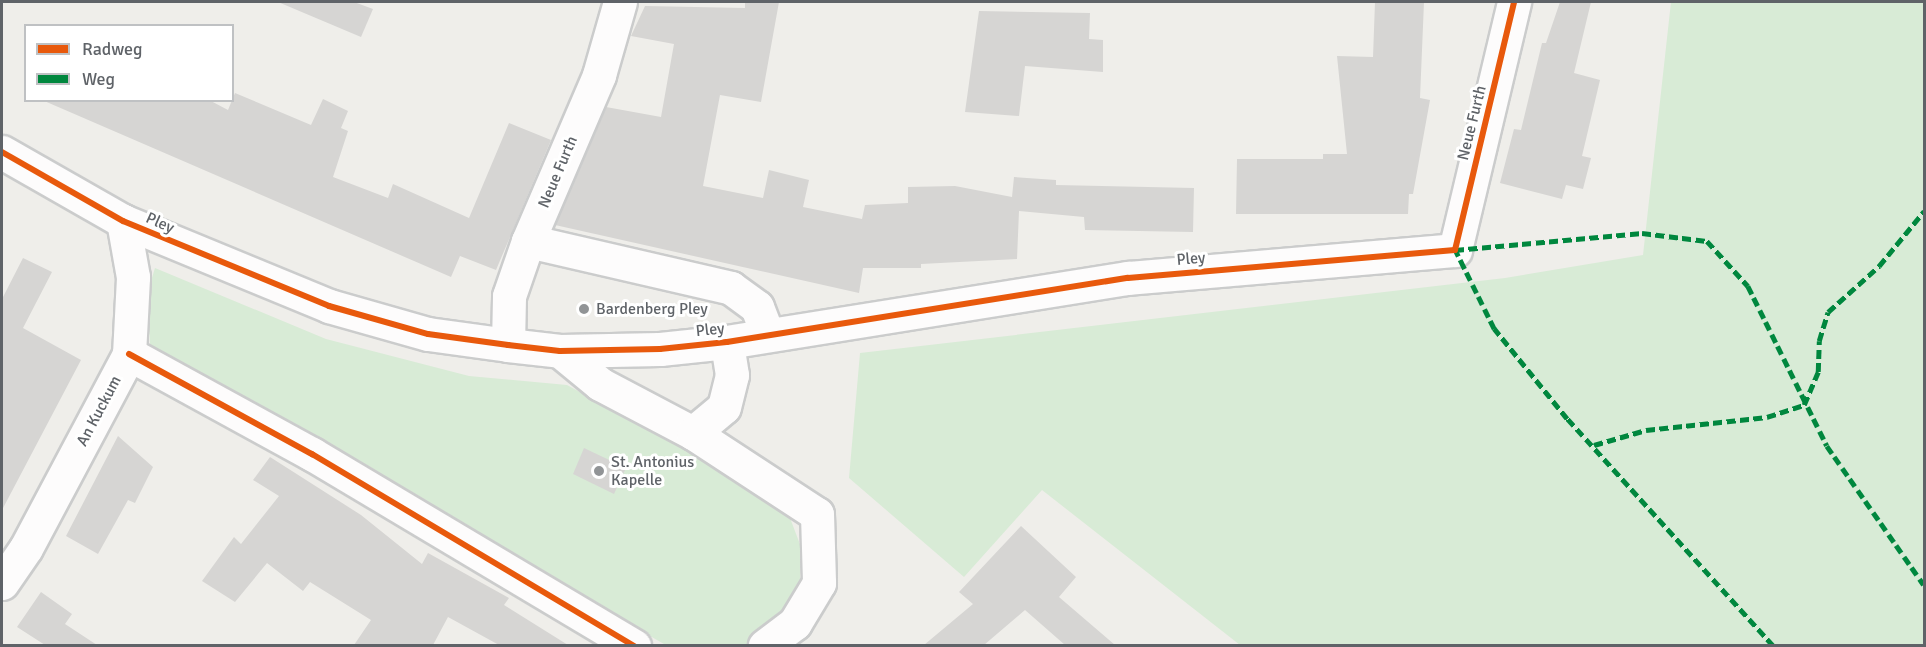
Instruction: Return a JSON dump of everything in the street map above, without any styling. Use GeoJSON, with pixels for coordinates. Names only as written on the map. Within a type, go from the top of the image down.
{"type":"FeatureCollection","features":[{"type":"Feature","properties":{"kind":"street","name":"Neue Furth"},"geometry":{"type":"LineString","coordinates":[[508,345],[509,296],[528,241],[599,75],[620,2]]}},
{"type":"Feature","properties":{"kind":"street","name":"Neue Furth"},"geometry":{"type":"LineString","coordinates":[[1455,250],[1514,2]]}},
{"type":"Feature","properties":{"kind":"street","name":"Pley"},"geometry":{"type":"LineString","coordinates":[[2,152],[123,221],[329,306],[428,334],[560,351],[660,349],[728,342],[1128,278],[1455,250]]}},
{"type":"Feature","properties":{"kind":"street","name":"An Kuckum"},"geometry":{"type":"LineString","coordinates":[[2,583],[26,548],[129,354],[133,277],[123,221]]}},
{"type":"Feature","properties":{"kind":"street"},"geometry":{"type":"LineString","coordinates":[[528,241],[731,288],[757,307],[768,335]]}},
{"type":"Feature","properties":{"kind":"street","name":"Pley"},"geometry":{"type":"LineString","coordinates":[[693,433],[724,407],[732,375],[728,342]]}},
{"type":"Feature","properties":{"kind":"street"},"geometry":{"type":"LineString","coordinates":[[560,351],[600,384],[693,433],[817,514],[819,583],[795,623],[765,645]]}},
{"type":"Feature","properties":{"kind":"street"},"geometry":{"type":"LineString","coordinates":[[129,354],[312,454],[634,645]]}},
{"type":"Feature","properties":{"kind":"green space"},"geometry":{"type":"Polygon","coordinates":[[[1671,2],[1924,2],[1924,645],[1240,645],[1042,490],[964,577],[849,478],[860,353],[1505,278],[1643,255],[1671,2]]]}},
{"type":"Feature","properties":{"kind":"green space"},"geometry":{"type":"Polygon","coordinates":[[[155,268],[326,339],[469,376],[567,385],[684,449],[787,510],[801,547],[800,584],[786,615],[748,645],[664,644],[159,356],[150,344],[147,294],[155,268]]]}},
{"type":"Feature","properties":{"kind":"building"},"geometry":{"type":"Polygon","coordinates":[[[278,2],[354,2],[373,9],[361,37],[278,2]]]}},
{"type":"Feature","properties":{"kind":"building"},"geometry":{"type":"Polygon","coordinates":[[[745,2],[779,2],[761,102],[720,95],[703,186],[763,198],[769,170],[809,180],[803,207],[862,219],[865,205],[908,203],[908,187],[955,186],[1012,197],[1014,177],[1056,180],[1056,185],[1194,188],[1193,232],[1085,230],[1084,217],[1019,211],[1017,259],[921,264],[921,268],[863,268],[859,293],[555,225],[606,107],[661,117],[674,44],[631,36],[645,6],[745,8],[745,2]]]}},
{"type":"Feature","properties":{"kind":"building"},"geometry":{"type":"Polygon","coordinates":[[[1375,2],[1424,2],[1420,98],[1430,100],[1413,194],[1409,194],[1408,214],[1236,214],[1237,159],[1323,159],[1323,154],[1347,154],[1337,56],[1373,57],[1375,2]]]}},
{"type":"Feature","properties":{"kind":"building"},"geometry":{"type":"Polygon","coordinates":[[[1560,2],[1591,2],[1574,73],[1600,80],[1582,156],[1591,158],[1583,189],[1566,185],[1562,199],[1500,183],[1514,129],[1521,130],[1542,43],[1546,43],[1560,2]]]}},
{"type":"Feature","properties":{"kind":"building"},"geometry":{"type":"Polygon","coordinates":[[[979,11],[1090,13],[1089,39],[1103,40],[1103,72],[1025,66],[1019,116],[965,112],[979,11]]]}},
{"type":"Feature","properties":{"kind":"building"},"geometry":{"type":"Polygon","coordinates":[[[235,93],[311,125],[323,99],[348,111],[341,128],[348,131],[333,177],[388,198],[393,184],[469,218],[509,123],[551,140],[496,270],[460,256],[451,277],[47,102],[213,102],[228,110],[231,102],[234,102],[235,93]]]}},
{"type":"Feature","properties":{"kind":"building"},"geometry":{"type":"Polygon","coordinates":[[[23,258],[52,272],[23,328],[81,360],[2,510],[2,299],[23,258]]]}},
{"type":"Feature","properties":{"kind":"building"},"geometry":{"type":"Polygon","coordinates":[[[118,436],[153,467],[135,503],[128,500],[98,554],[66,536],[118,436]]]}},
{"type":"Feature","properties":{"kind":"building","name":"St. Antonius Kapelle"},"geometry":{"type":"Polygon","coordinates":[[[584,448],[626,468],[614,494],[573,474],[584,448]]]}},
{"type":"Feature","properties":{"kind":"building"},"geometry":{"type":"Polygon","coordinates":[[[270,457],[361,515],[422,564],[428,553],[509,598],[504,605],[568,645],[499,645],[448,617],[433,645],[354,645],[371,620],[310,582],[303,591],[267,563],[235,602],[202,581],[234,537],[241,544],[279,496],[253,480],[270,457]]]}},
{"type":"Feature","properties":{"kind":"building"},"geometry":{"type":"Polygon","coordinates":[[[1021,526],[1076,577],[1059,597],[1115,645],[1065,645],[1025,610],[984,645],[924,645],[973,604],[959,592],[1021,526]]]}},
{"type":"Feature","properties":{"kind":"building"},"geometry":{"type":"Polygon","coordinates":[[[41,592],[72,614],[65,624],[97,645],[45,645],[17,627],[41,592]]]}},
{"type":"Feature","properties":{"kind":"marked path"},"geometry":{"type":"LineString","coordinates":[[1594,445],[1646,430],[1767,417],[1804,405],[1818,372],[1819,341],[1828,312],[1879,266],[1924,211]]}},
{"type":"Feature","properties":{"kind":"marked path"},"geometry":{"type":"LineString","coordinates":[[1773,646],[1567,419],[1494,329],[1455,250],[1642,233],[1707,241],[1748,286],[1827,446],[1924,585]]}},
{"type":"Feature","properties":{"kind":"cycle path"},"geometry":{"type":"LineString","coordinates":[[2,152],[123,221],[329,306],[428,334],[508,345],[560,351],[660,349],[727,342],[1128,278],[1455,250],[1514,2]]}},
{"type":"Feature","properties":{"kind":"cycle path"},"geometry":{"type":"LineString","coordinates":[[129,354],[312,454],[634,646]]}},
{"type":"Feature","properties":{"kind":"place","name":"Bardenberg Pley"},"geometry":{"type":"Point","coordinates":[584,309]}},
{"type":"Feature","properties":{"kind":"place","name":"St. Antonius Kapelle"},"geometry":{"type":"Point","coordinates":[599,471]}}]}
